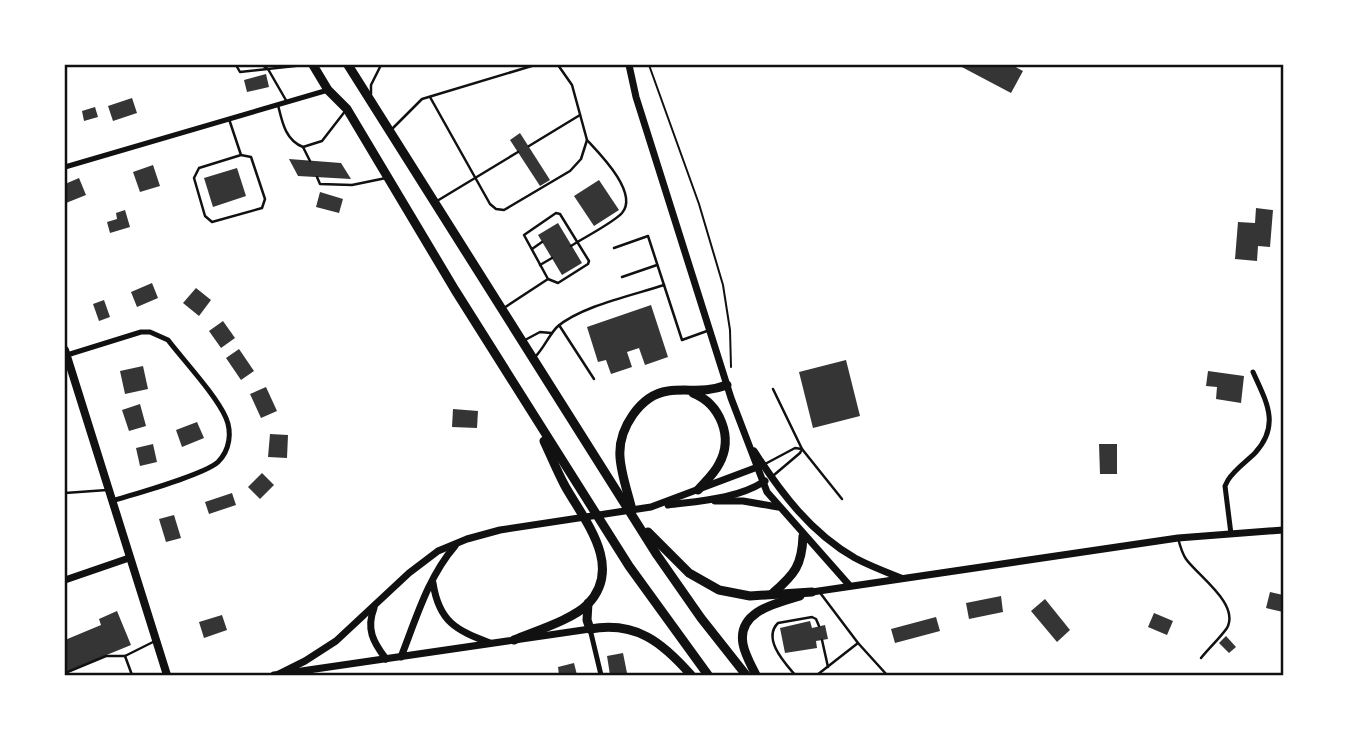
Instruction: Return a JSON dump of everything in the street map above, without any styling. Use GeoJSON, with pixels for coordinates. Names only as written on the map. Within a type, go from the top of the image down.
{"type":"FeatureCollection","features":[{"type":"Feature","properties":{"kind":"highway"},"geometry":{"type":"LineString","coordinates":[[313,65],[328,90],[347,109],[531,411],[637,578],[709,675]]}},
{"type":"Feature","properties":{"kind":"highway"},"geometry":{"type":"LineString","coordinates":[[348,65],[634,519],[693,607],[746,675]]}},
{"type":"Feature","properties":{"kind":"highway"},"geometry":{"type":"LineString","coordinates":[[727,385],[709,390],[666,391],[653,396],[636,411],[627,426],[620,456],[634,519],[689,573],[708,586],[739,596],[816,592]]}},
{"type":"Feature","properties":{"kind":"highway"},"geometry":{"type":"LineString","coordinates":[[688,392],[701,397],[712,406],[720,417],[725,436],[720,462],[698,490]]}},
{"type":"Feature","properties":{"kind":"highway"},"geometry":{"type":"LineString","coordinates":[[514,640],[568,616],[588,603],[601,578],[602,562],[592,530],[565,485],[531,411]]}},
{"type":"Feature","properties":{"kind":"highway"},"geometry":{"type":"LineString","coordinates":[[774,593],[797,567],[802,555],[803,536]]}},
{"type":"Feature","properties":{"kind":"highway"},"geometry":{"type":"LineString","coordinates":[[755,675],[743,645],[743,632],[749,619],[762,609],[816,592]]}},
{"type":"Feature","properties":{"kind":"highway"},"geometry":{"type":"LineString","coordinates":[[588,603],[587,620],[590,629],[617,626],[641,633],[691,675]]}},
{"type":"Feature","properties":{"kind":"main road"},"geometry":{"type":"LineString","coordinates":[[66,353],[167,675]]}},
{"type":"Feature","properties":{"kind":"street"},"geometry":{"type":"LineString","coordinates":[[629,65],[635,97],[727,385],[746,439],[760,466],[767,492],[803,536],[850,586]]}},
{"type":"Feature","properties":{"kind":"street"},"geometry":{"type":"LineString","coordinates":[[65,167],[328,90]]}},
{"type":"Feature","properties":{"kind":"street"},"geometry":{"type":"LineString","coordinates":[[66,353],[141,332],[160,335],[168,340],[221,410],[229,425],[228,444],[224,453],[208,468],[111,501]]}},
{"type":"Feature","properties":{"kind":"street"},"geometry":{"type":"LineString","coordinates":[[1231,534],[1225,486],[1227,480],[1256,452],[1269,430],[1268,409],[1253,372]]}},
{"type":"Feature","properties":{"kind":"street"},"geometry":{"type":"LineString","coordinates":[[652,507],[760,466]]}},
{"type":"Feature","properties":{"kind":"street"},"geometry":{"type":"LineString","coordinates":[[760,466],[790,503],[827,537],[855,558],[902,579]]}},
{"type":"Feature","properties":{"kind":"street"},"geometry":{"type":"LineString","coordinates":[[280,675],[326,649],[427,558],[458,543],[487,532],[690,502],[743,491],[771,477]]}},
{"type":"Feature","properties":{"kind":"street"},"geometry":{"type":"LineString","coordinates":[[690,502],[743,501],[778,507]]}},
{"type":"Feature","properties":{"kind":"street"},"geometry":{"type":"LineString","coordinates":[[816,592],[1178,538],[1283,530]]}},
{"type":"Feature","properties":{"kind":"street"},"geometry":{"type":"LineString","coordinates":[[401,657],[432,581],[443,561],[458,543]]}},
{"type":"Feature","properties":{"kind":"street"},"geometry":{"type":"LineString","coordinates":[[65,580],[129,558]]}},
{"type":"Feature","properties":{"kind":"street"},"geometry":{"type":"LineString","coordinates":[[432,581],[436,602],[447,620],[464,633],[491,644]]}},
{"type":"Feature","properties":{"kind":"street"},"geometry":{"type":"LineString","coordinates":[[374,607],[370,618],[370,634],[386,659]]}},
{"type":"Feature","properties":{"kind":"street"},"geometry":{"type":"LineString","coordinates":[[274,675],[590,629],[601,675]]}},
{"type":"Feature","properties":{"kind":"lane"},"geometry":{"type":"LineString","coordinates":[[236,65],[240,72],[304,65]]}},
{"type":"Feature","properties":{"kind":"lane"},"geometry":{"type":"LineString","coordinates":[[262,65],[268,69],[287,102]]}},
{"type":"Feature","properties":{"kind":"lane"},"geometry":{"type":"LineString","coordinates":[[370,101],[372,85],[381,65]]}},
{"type":"Feature","properties":{"kind":"lane"},"geometry":{"type":"LineString","coordinates":[[390,131],[422,99],[535,65]]}},
{"type":"Feature","properties":{"kind":"lane"},"geometry":{"type":"LineString","coordinates":[[558,65],[572,85],[587,140],[605,159],[622,185],[626,201],[622,213],[571,246]]}},
{"type":"Feature","properties":{"kind":"lane"},"geometry":{"type":"LineString","coordinates":[[430,97],[489,204],[496,209],[504,210],[570,172],[582,159],[587,140]]}},
{"type":"Feature","properties":{"kind":"lane"},"geometry":{"type":"LineString","coordinates":[[278,105],[285,131],[296,144],[303,147],[310,161]]}},
{"type":"Feature","properties":{"kind":"lane"},"geometry":{"type":"LineString","coordinates":[[303,147],[322,141],[347,109]]}},
{"type":"Feature","properties":{"kind":"lane"},"geometry":{"type":"LineString","coordinates":[[529,146],[580,115]]}},
{"type":"Feature","properties":{"kind":"lane"},"geometry":{"type":"LineString","coordinates":[[229,119],[241,155]]}},
{"type":"Feature","properties":{"kind":"lane"},"geometry":{"type":"LineString","coordinates":[[434,203],[518,152]]}},
{"type":"Feature","properties":{"kind":"lane"},"geometry":{"type":"LineString","coordinates":[[241,155],[251,157],[265,200],[262,208],[212,222],[205,216],[194,178],[199,169],[241,155]]}},
{"type":"Feature","properties":{"kind":"lane"},"geometry":{"type":"LineString","coordinates":[[317,177],[320,184],[352,185],[389,177]]}},
{"type":"Feature","properties":{"kind":"lane"},"geometry":{"type":"LineString","coordinates":[[556,213],[560,214],[577,242],[589,261],[588,264],[558,283],[548,279],[524,236],[556,213]]}},
{"type":"Feature","properties":{"kind":"lane"},"geometry":{"type":"LineString","coordinates":[[562,230],[567,226]]}},
{"type":"Feature","properties":{"kind":"lane"},"geometry":{"type":"LineString","coordinates":[[614,248],[648,236],[682,340],[710,330]]}},
{"type":"Feature","properties":{"kind":"lane"},"geometry":{"type":"LineString","coordinates":[[532,249],[542,243]]}},
{"type":"Feature","properties":{"kind":"lane"},"geometry":{"type":"LineString","coordinates":[[540,265],[552,258]]}},
{"type":"Feature","properties":{"kind":"lane"},"geometry":{"type":"LineString","coordinates":[[622,276],[657,265]]}},
{"type":"Feature","properties":{"kind":"lane"},"geometry":{"type":"LineString","coordinates":[[502,310],[548,279]]}},
{"type":"Feature","properties":{"kind":"lane"},"geometry":{"type":"LineString","coordinates":[[533,360],[546,345],[551,333],[576,314],[664,285]]}},
{"type":"Feature","properties":{"kind":"lane"},"geometry":{"type":"LineString","coordinates":[[559,325],[594,379]]}},
{"type":"Feature","properties":{"kind":"lane"},"geometry":{"type":"LineString","coordinates":[[521,342],[540,332],[551,333]]}},
{"type":"Feature","properties":{"kind":"lane"},"geometry":{"type":"LineString","coordinates":[[773,389],[802,449],[842,499]]}},
{"type":"Feature","properties":{"kind":"lane"},"geometry":{"type":"LineString","coordinates":[[760,466],[795,448],[802,449]]}},
{"type":"Feature","properties":{"kind":"lane"},"geometry":{"type":"LineString","coordinates":[[771,477],[802,449]]}},
{"type":"Feature","properties":{"kind":"lane"},"geometry":{"type":"LineString","coordinates":[[65,494],[107,490]]}},
{"type":"Feature","properties":{"kind":"lane"},"geometry":{"type":"LineString","coordinates":[[1178,538],[1187,561],[1224,602],[1230,616],[1228,626],[1201,658]]}},
{"type":"Feature","properties":{"kind":"lane"},"geometry":{"type":"LineString","coordinates":[[816,592],[887,675]]}},
{"type":"Feature","properties":{"kind":"lane"},"geometry":{"type":"LineString","coordinates":[[795,675],[778,655],[772,631],[778,623],[812,617],[819,626]]}},
{"type":"Feature","properties":{"kind":"lane"},"geometry":{"type":"LineString","coordinates":[[821,640],[828,667]]}},
{"type":"Feature","properties":{"kind":"lane"},"geometry":{"type":"LineString","coordinates":[[65,673],[106,656],[125,656],[156,641]]}},
{"type":"Feature","properties":{"kind":"lane"},"geometry":{"type":"LineString","coordinates":[[817,675],[858,643]]}},
{"type":"Feature","properties":{"kind":"lane"},"geometry":{"type":"LineString","coordinates":[[125,656],[132,675]]}},
{"type":"Feature","properties":{"kind":"lane"},"geometry":{"type":"LineString","coordinates":[[337,666],[337,675]]}},
{"type":"Feature","properties":{"kind":"path"},"geometry":{"type":"LineString","coordinates":[[649,65],[699,204],[723,285],[730,330],[731,365],[727,385]]}},
{"type":"Feature","properties":{"kind":"building"},"geometry":{"type":"Polygon","coordinates":[[[958,65],[1012,65],[1023,71],[1011,93],[958,65]]]}},
{"type":"Feature","properties":{"kind":"building"},"geometry":{"type":"Polygon","coordinates":[[[266,74],[269,87],[247,92],[244,80],[266,74]]]}},
{"type":"Feature","properties":{"kind":"building"},"geometry":{"type":"Polygon","coordinates":[[[132,98],[137,113],[113,121],[108,106],[132,98]]]}},
{"type":"Feature","properties":{"kind":"building"},"geometry":{"type":"Polygon","coordinates":[[[95,107],[98,117],[84,121],[82,111],[95,107]]]}},
{"type":"Feature","properties":{"kind":"building"},"geometry":{"type":"Polygon","coordinates":[[[520,133],[550,180],[540,186],[510,140],[520,133]]]}},
{"type":"Feature","properties":{"kind":"building"},"geometry":{"type":"Polygon","coordinates":[[[289,159],[341,163],[351,179],[298,176],[289,159]]]}},
{"type":"Feature","properties":{"kind":"building"},"geometry":{"type":"Polygon","coordinates":[[[153,165],[160,186],[140,192],[133,172],[153,165]]]}},
{"type":"Feature","properties":{"kind":"building"},"geometry":{"type":"Polygon","coordinates":[[[237,168],[246,196],[213,207],[204,178],[237,168]]]}},
{"type":"Feature","properties":{"kind":"building"},"geometry":{"type":"Polygon","coordinates":[[[79,178],[86,195],[66,203],[65,184],[79,178]]]}},
{"type":"Feature","properties":{"kind":"building"},"geometry":{"type":"Polygon","coordinates":[[[599,180],[619,210],[594,226],[574,196],[599,180]]]}},
{"type":"Feature","properties":{"kind":"building"},"geometry":{"type":"Polygon","coordinates":[[[320,192],[343,199],[339,213],[316,207],[320,192]]]}},
{"type":"Feature","properties":{"kind":"building"},"geometry":{"type":"Polygon","coordinates":[[[1256,208],[1273,210],[1270,247],[1258,246],[1257,261],[1235,259],[1238,222],[1255,223],[1256,208]]]}},
{"type":"Feature","properties":{"kind":"building"},"geometry":{"type":"Polygon","coordinates":[[[125,210],[130,227],[110,233],[107,222],[117,219],[116,213],[125,210]]]}},
{"type":"Feature","properties":{"kind":"building"},"geometry":{"type":"Polygon","coordinates":[[[558,223],[582,263],[562,275],[538,235],[558,223]]]}},
{"type":"Feature","properties":{"kind":"building"},"geometry":{"type":"Polygon","coordinates":[[[152,283],[158,298],[137,307],[131,292],[152,283]]]}},
{"type":"Feature","properties":{"kind":"building"},"geometry":{"type":"Polygon","coordinates":[[[196,288],[211,300],[199,316],[183,303],[196,288]]]}},
{"type":"Feature","properties":{"kind":"building"},"geometry":{"type":"Polygon","coordinates":[[[104,300],[110,317],[99,321],[93,304],[104,300]]]}},
{"type":"Feature","properties":{"kind":"building"},"geometry":{"type":"Polygon","coordinates":[[[651,305],[668,357],[645,365],[639,348],[627,352],[632,367],[611,374],[606,360],[598,362],[587,327],[651,305]]]}},
{"type":"Feature","properties":{"kind":"building"},"geometry":{"type":"Polygon","coordinates":[[[223,321],[235,338],[221,348],[209,331],[223,321]]]}},
{"type":"Feature","properties":{"kind":"building"},"geometry":{"type":"Polygon","coordinates":[[[239,349],[254,371],[241,380],[226,358],[239,349]]]}},
{"type":"Feature","properties":{"kind":"building"},"geometry":{"type":"Polygon","coordinates":[[[846,360],[860,416],[813,428],[799,372],[846,360]]]}},
{"type":"Feature","properties":{"kind":"building"},"geometry":{"type":"Polygon","coordinates":[[[143,366],[148,389],[125,394],[120,371],[143,366]]]}},
{"type":"Feature","properties":{"kind":"building"},"geometry":{"type":"Polygon","coordinates":[[[1208,371],[1244,376],[1241,403],[1216,399],[1217,387],[1206,386],[1208,371]]]}},
{"type":"Feature","properties":{"kind":"building"},"geometry":{"type":"Polygon","coordinates":[[[266,387],[277,411],[261,418],[250,394],[266,387]]]}},
{"type":"Feature","properties":{"kind":"building"},"geometry":{"type":"Polygon","coordinates":[[[140,404],[146,426],[129,431],[122,410],[140,404]]]}},
{"type":"Feature","properties":{"kind":"building"},"geometry":{"type":"Polygon","coordinates":[[[453,409],[478,411],[477,428],[452,427],[453,409]]]}},
{"type":"Feature","properties":{"kind":"building"},"geometry":{"type":"Polygon","coordinates":[[[197,422],[204,438],[182,447],[176,430],[197,422]]]}},
{"type":"Feature","properties":{"kind":"building"},"geometry":{"type":"Polygon","coordinates":[[[270,434],[288,435],[287,458],[268,457],[270,434]]]}},
{"type":"Feature","properties":{"kind":"building"},"geometry":{"type":"Polygon","coordinates":[[[153,444],[157,462],[140,466],[136,448],[153,444]]]}},
{"type":"Feature","properties":{"kind":"building"},"geometry":{"type":"Polygon","coordinates":[[[1099,444],[1117,444],[1117,474],[1100,474],[1099,444]]]}},
{"type":"Feature","properties":{"kind":"building"},"geometry":{"type":"Polygon","coordinates":[[[262,473],[274,485],[260,499],[248,487],[262,473]]]}},
{"type":"Feature","properties":{"kind":"building"},"geometry":{"type":"Polygon","coordinates":[[[232,493],[236,505],[209,514],[205,502],[232,493]]]}},
{"type":"Feature","properties":{"kind":"building"},"geometry":{"type":"Polygon","coordinates":[[[174,515],[181,538],[166,542],[159,519],[174,515]]]}},
{"type":"Feature","properties":{"kind":"building"},"geometry":{"type":"Polygon","coordinates":[[[1270,592],[1283,595],[1283,612],[1266,608],[1270,592]]]}},
{"type":"Feature","properties":{"kind":"building"},"geometry":{"type":"Polygon","coordinates":[[[1001,596],[1003,612],[969,619],[966,603],[1001,596]]]}},
{"type":"Feature","properties":{"kind":"building"},"geometry":{"type":"Polygon","coordinates":[[[1045,599],[1070,630],[1057,642],[1031,611],[1045,599]]]}},
{"type":"Feature","properties":{"kind":"building"},"geometry":{"type":"Polygon","coordinates":[[[117,611],[131,645],[65,672],[65,640],[101,625],[99,619],[117,611]]]}},
{"type":"Feature","properties":{"kind":"building"},"geometry":{"type":"Polygon","coordinates":[[[1154,613],[1173,621],[1167,635],[1148,627],[1154,613]]]}},
{"type":"Feature","properties":{"kind":"building"},"geometry":{"type":"Polygon","coordinates":[[[222,615],[227,630],[204,638],[199,622],[222,615]]]}},
{"type":"Feature","properties":{"kind":"building"},"geometry":{"type":"Polygon","coordinates":[[[936,617],[940,631],[895,643],[891,629],[936,617]]]}},
{"type":"Feature","properties":{"kind":"building"},"geometry":{"type":"Polygon","coordinates":[[[810,621],[812,628],[825,625],[828,639],[816,641],[817,648],[785,653],[780,628],[810,621]]]}},
{"type":"Feature","properties":{"kind":"building"},"geometry":{"type":"Polygon","coordinates":[[[1226,636],[1236,647],[1229,653],[1219,643],[1226,636]]]}},
{"type":"Feature","properties":{"kind":"building"},"geometry":{"type":"Polygon","coordinates":[[[623,653],[627,673],[610,675],[607,656],[623,653]]]}},
{"type":"Feature","properties":{"kind":"building"},"geometry":{"type":"Polygon","coordinates":[[[574,663],[577,675],[559,675],[558,667],[574,663]]]}}]}
